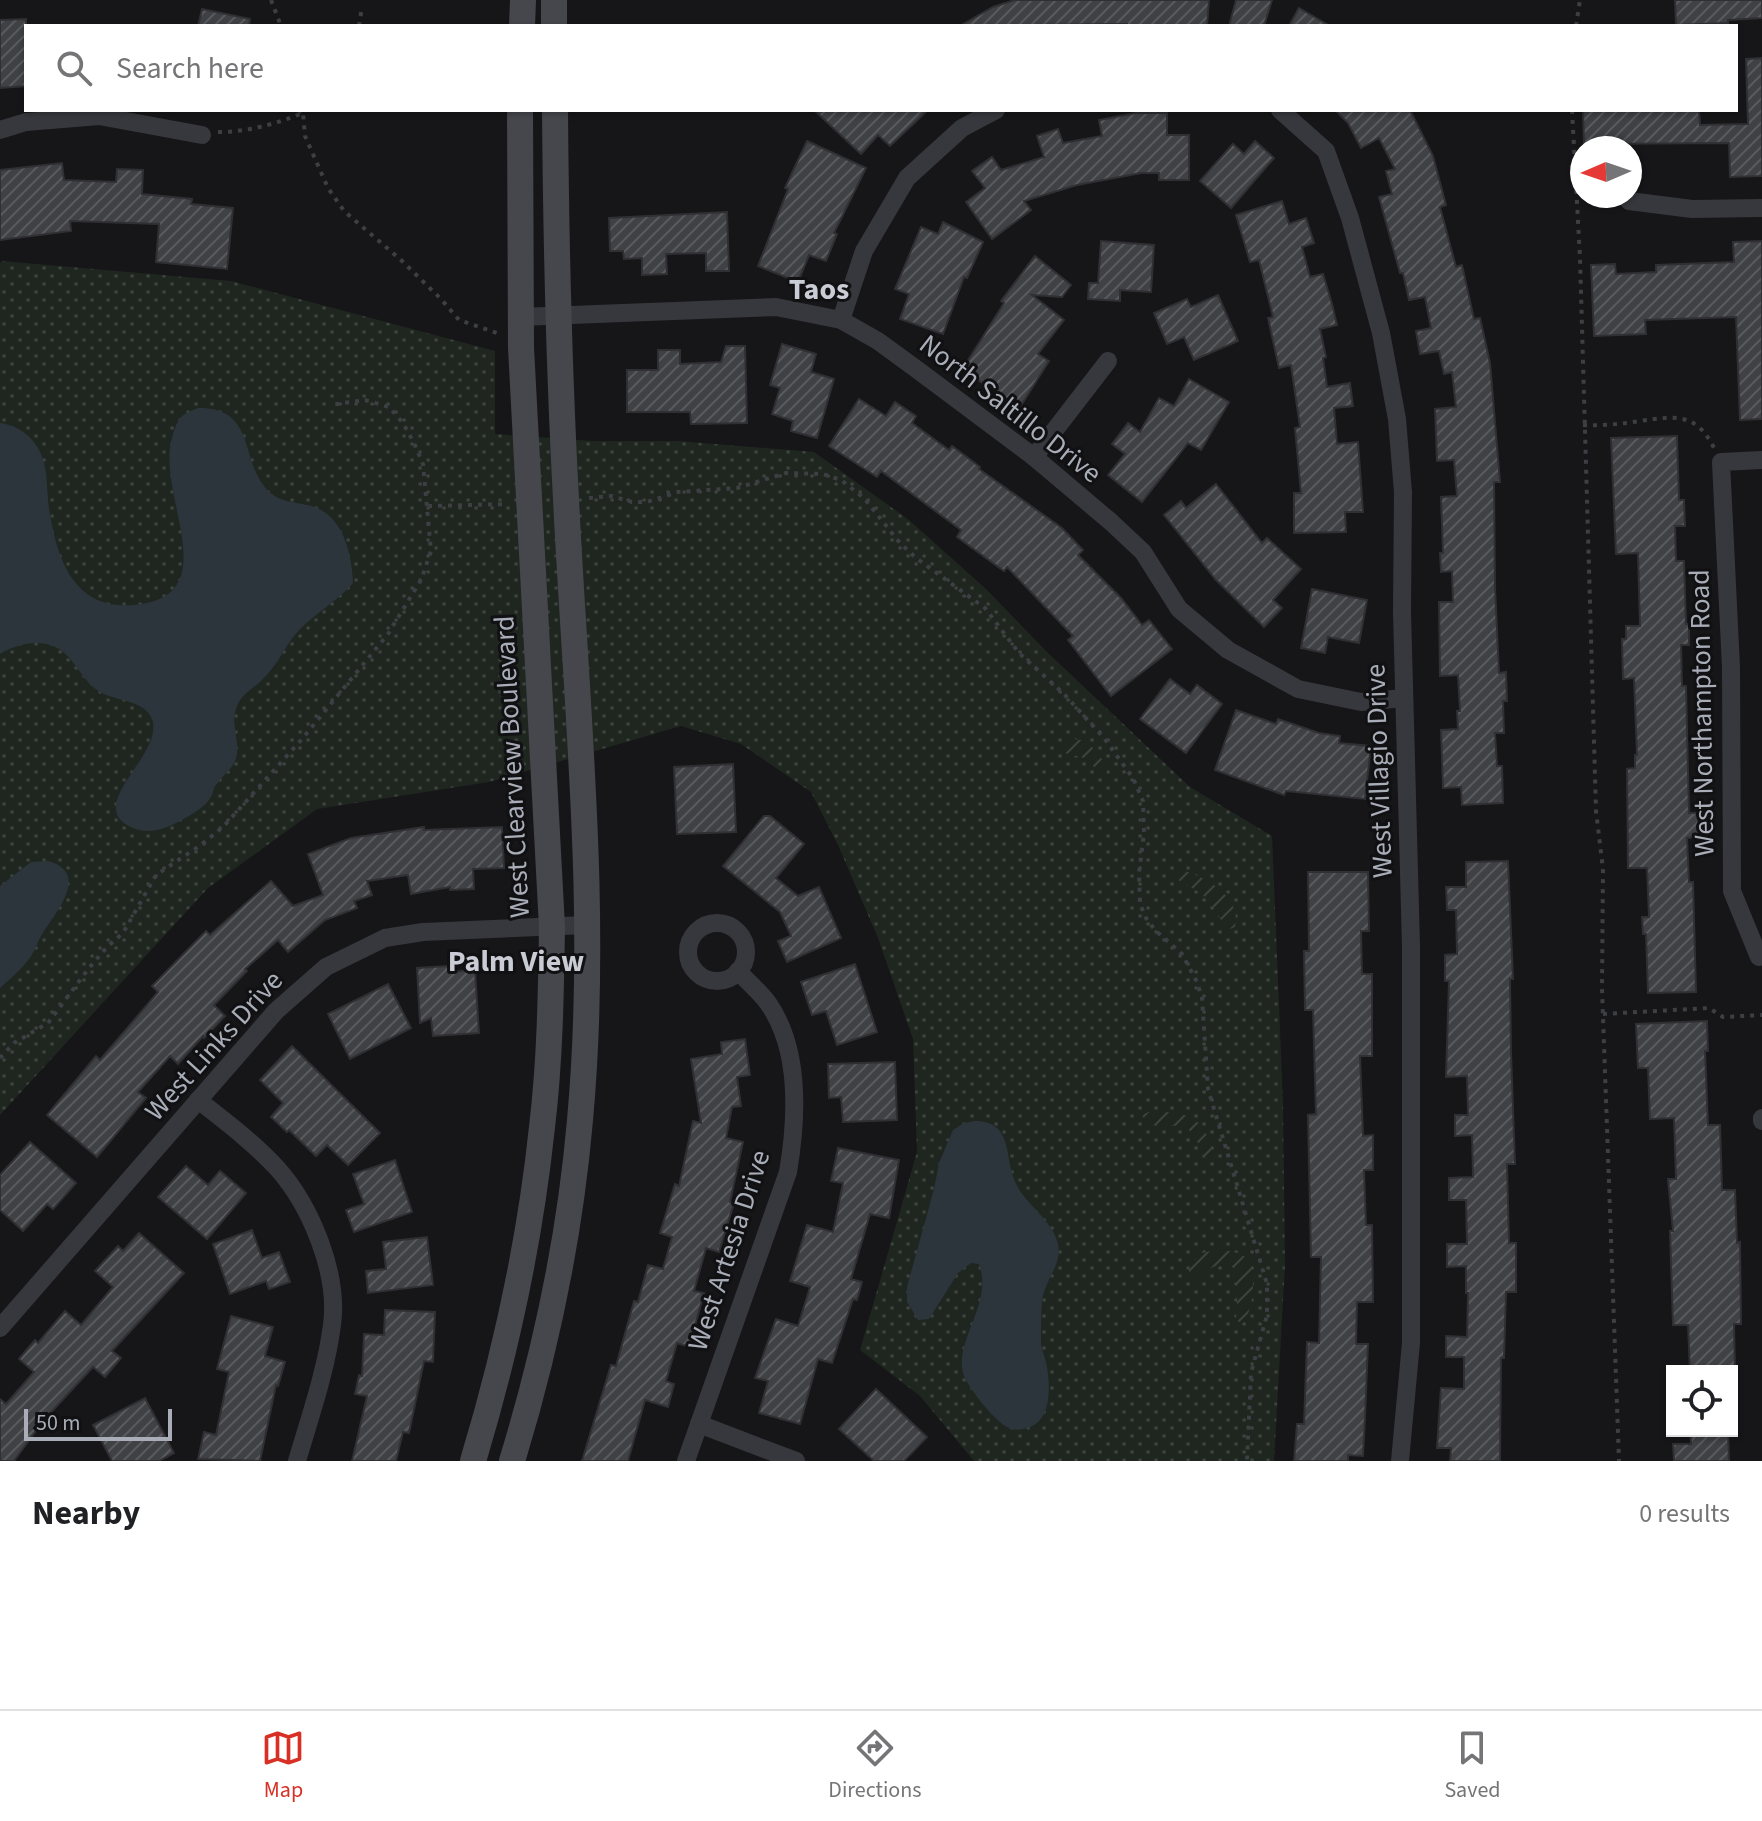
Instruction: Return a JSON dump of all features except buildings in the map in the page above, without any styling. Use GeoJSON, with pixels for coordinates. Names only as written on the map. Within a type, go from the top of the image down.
{"type":"FeatureCollection","features":[{"type":"Feature","properties":{"kind":"street"},"geometry":{"type":"LineString","coordinates":[[522,24],[523,0]]}},
{"type":"Feature","properties":{"kind":"street"},"geometry":{"type":"LineString","coordinates":[[554,0],[554,24]]}},
{"type":"Feature","properties":{"kind":"street","name":"West Clearview Boulevard"},"geometry":{"type":"LineString","coordinates":[[473,1461],[505,1344],[534,1193],[547,1065],[552,927],[521,348],[520,112]]}},
{"type":"Feature","properties":{"kind":"street"},"geometry":{"type":"LineString","coordinates":[[512,1461],[552,1310],[575,1172],[583,1076],[586,925],[577,676],[558,315],[555,112]]}},
{"type":"Feature","properties":{"kind":"street"},"geometry":{"type":"LineString","coordinates":[[841,320],[864,251],[907,178],[962,128],[992,112]]}},
{"type":"Feature","properties":{"kind":"street","name":"West Villagio Drive"},"geometry":{"type":"LineString","coordinates":[[1282,112],[1326,151],[1350,218],[1381,333],[1397,419],[1403,492],[1404,698],[1411,946],[1411,1343],[1400,1461]]}},
{"type":"Feature","properties":{"kind":"street"},"geometry":{"type":"LineString","coordinates":[[0,130],[26,122],[99,116],[203,133]]}},
{"type":"Feature","properties":{"kind":"street"},"geometry":{"type":"LineString","coordinates":[[1642,203],[1692,209],[1762,208]]}},
{"type":"Feature","properties":{"kind":"street","name":"North Saltillo Drive"},"geometry":{"type":"LineString","coordinates":[[520,317],[776,307],[841,320],[878,341],[1034,457],[1143,552],[1179,609],[1228,650],[1298,689],[1361,702],[1404,698]]}},
{"type":"Feature","properties":{"kind":"street"},"geometry":{"type":"LineString","coordinates":[[1034,457],[1108,361]]}},
{"type":"Feature","properties":{"kind":"street"},"geometry":{"type":"LineString","coordinates":[[1721,462],[1762,460]]}},
{"type":"Feature","properties":{"kind":"street","name":"West Northampton Road"},"geometry":{"type":"LineString","coordinates":[[1721,462],[1731,667],[1732,891],[1759,957]]}},
{"type":"Feature","properties":{"kind":"street","name":"West Links Drive"},"geometry":{"type":"LineString","coordinates":[[0,1328],[276,1011],[326,967],[385,938],[423,932],[586,925]]}},
{"type":"Feature","properties":{"kind":"street","name":"West Artesia Drive"},"geometry":{"type":"LineString","coordinates":[[686,1461],[788,1172],[794,1138],[795,1102],[786,1042],[768,1003],[738,971]]}},
{"type":"Feature","properties":{"kind":"street"},"geometry":{"type":"LineString","coordinates":[[198,1100],[278,1169],[313,1222],[329,1271],[332,1323],[297,1461]]}},
{"type":"Feature","properties":{"kind":"street"},"geometry":{"type":"LineString","coordinates":[[699,1424],[796,1461]]}},
{"type":"Feature","properties":{"kind":"path"},"geometry":{"type":"LineString","coordinates":[[271,0],[280,24]]}},
{"type":"Feature","properties":{"kind":"path"},"geometry":{"type":"LineString","coordinates":[[1576,24],[1580,0]]}},
{"type":"Feature","properties":{"kind":"path"},"geometry":{"type":"LineString","coordinates":[[359,24],[362,7]]}},
{"type":"Feature","properties":{"kind":"path"},"geometry":{"type":"LineString","coordinates":[[203,133],[261,127],[299,112]]}},
{"type":"Feature","properties":{"kind":"path"},"geometry":{"type":"LineString","coordinates":[[302,112],[305,136],[328,188],[344,211],[401,260],[459,320],[501,334],[502,350],[521,348]]}},
{"type":"Feature","properties":{"kind":"path"},"geometry":{"type":"LineString","coordinates":[[1572,112],[1580,258],[1596,811],[1603,869],[1603,1014],[1619,1461]]}},
{"type":"Feature","properties":{"kind":"path"},"geometry":{"type":"LineString","coordinates":[[0,1058],[14,1043],[48,1023],[89,968],[123,933],[156,875],[224,826],[302,739],[382,642],[426,571],[431,551],[423,464],[403,423],[389,407],[365,400],[330,405]]}},
{"type":"Feature","properties":{"kind":"path"},"geometry":{"type":"LineString","coordinates":[[1583,425],[1603,426],[1674,416],[1689,420],[1704,430],[1721,462]]}},
{"type":"Feature","properties":{"kind":"path"},"geometry":{"type":"LineString","coordinates":[[578,500],[611,496],[632,502],[647,502],[678,492],[737,488],[786,473],[823,474],[841,480],[864,498],[916,558],[985,608],[1019,653],[1064,694],[1122,760],[1143,801],[1140,904],[1155,930],[1182,954],[1197,982],[1202,998],[1208,1089],[1267,1284],[1267,1315],[1251,1373],[1247,1461]]}},
{"type":"Feature","properties":{"kind":"path"},"geometry":{"type":"LineString","coordinates":[[428,506],[514,504]]}},
{"type":"Feature","properties":{"kind":"path"},"geometry":{"type":"LineString","coordinates":[[1603,1014],[1709,1008],[1723,1017],[1762,1015]]}},
{"type":"Feature","properties":{"kind":"shaded area"},"geometry":{"type":"Polygon","coordinates":[[[2,261],[231,281],[495,351],[495,434],[593,441],[678,441],[814,452],[909,520],[986,589],[1047,652],[1190,787],[1272,836],[1283,1103],[1285,1265],[1274,1461],[974,1461],[920,1396],[860,1350],[917,1152],[913,1039],[878,938],[838,845],[811,792],[741,744],[681,726],[489,782],[317,809],[208,888],[0,1115],[2,261]]]}},
{"type":"Feature","properties":{"kind":"shaded area"},"geometry":{"type":"Polygon","coordinates":[[[198,408],[218,410],[231,417],[240,428],[262,483],[272,494],[319,509],[337,524],[347,546],[353,583],[301,629],[267,675],[239,702],[234,718],[236,759],[209,800],[174,824],[143,831],[119,818],[116,807],[120,793],[153,733],[152,719],[148,713],[136,704],[100,692],[66,655],[53,646],[26,644],[0,654],[0,423],[25,433],[41,454],[58,550],[73,580],[98,600],[114,605],[134,605],[162,598],[178,583],[183,563],[182,540],[169,461],[172,438],[180,418],[198,408]]]}},
{"type":"Feature","properties":{"kind":"shaded area"},"geometry":{"type":"Polygon","coordinates":[[[1075,739],[1087,741],[1105,763],[1107,772],[1100,775],[1088,759],[1065,753],[1066,744],[1075,739]]]}},
{"type":"Feature","properties":{"kind":"shaded area"},"geometry":{"type":"Polygon","coordinates":[[[48,861],[67,874],[69,884],[66,894],[31,956],[0,988],[0,886],[31,862],[48,861]]]}},
{"type":"Feature","properties":{"kind":"shaded area"},"geometry":{"type":"Polygon","coordinates":[[[1177,869],[1209,882],[1227,897],[1236,916],[1235,927],[1227,930],[1211,903],[1201,893],[1173,877],[1173,871],[1177,869]]]}},
{"type":"Feature","properties":{"kind":"shaded area"},"geometry":{"type":"Polygon","coordinates":[[[1151,1111],[1184,1115],[1197,1122],[1207,1136],[1211,1156],[1205,1157],[1188,1129],[1147,1124],[1142,1115],[1151,1111]]]}},
{"type":"Feature","properties":{"kind":"shaded area"},"geometry":{"type":"Polygon","coordinates":[[[975,1121],[987,1123],[1001,1133],[1018,1188],[1050,1226],[1058,1244],[1058,1259],[1042,1301],[1041,1344],[1048,1375],[1048,1401],[1037,1423],[1021,1429],[1007,1427],[996,1418],[964,1376],[963,1350],[981,1294],[979,1264],[971,1263],[958,1273],[929,1319],[918,1320],[907,1302],[907,1287],[939,1163],[953,1130],[975,1121]]]}},
{"type":"Feature","properties":{"kind":"shaded area"},"geometry":{"type":"Polygon","coordinates":[[[1220,1249],[1245,1257],[1252,1271],[1251,1302],[1241,1324],[1236,1319],[1238,1288],[1234,1268],[1218,1265],[1196,1279],[1189,1276],[1189,1269],[1198,1254],[1220,1249]]]}},
{"type":"Feature","properties":{"kind":"district","name":"Taos"},"geometry":{"type":"Point","coordinates":[819,289]}},
{"type":"Feature","properties":{"kind":"district","name":"Palm View"},"geometry":{"type":"Point","coordinates":[516,961]}}]}
